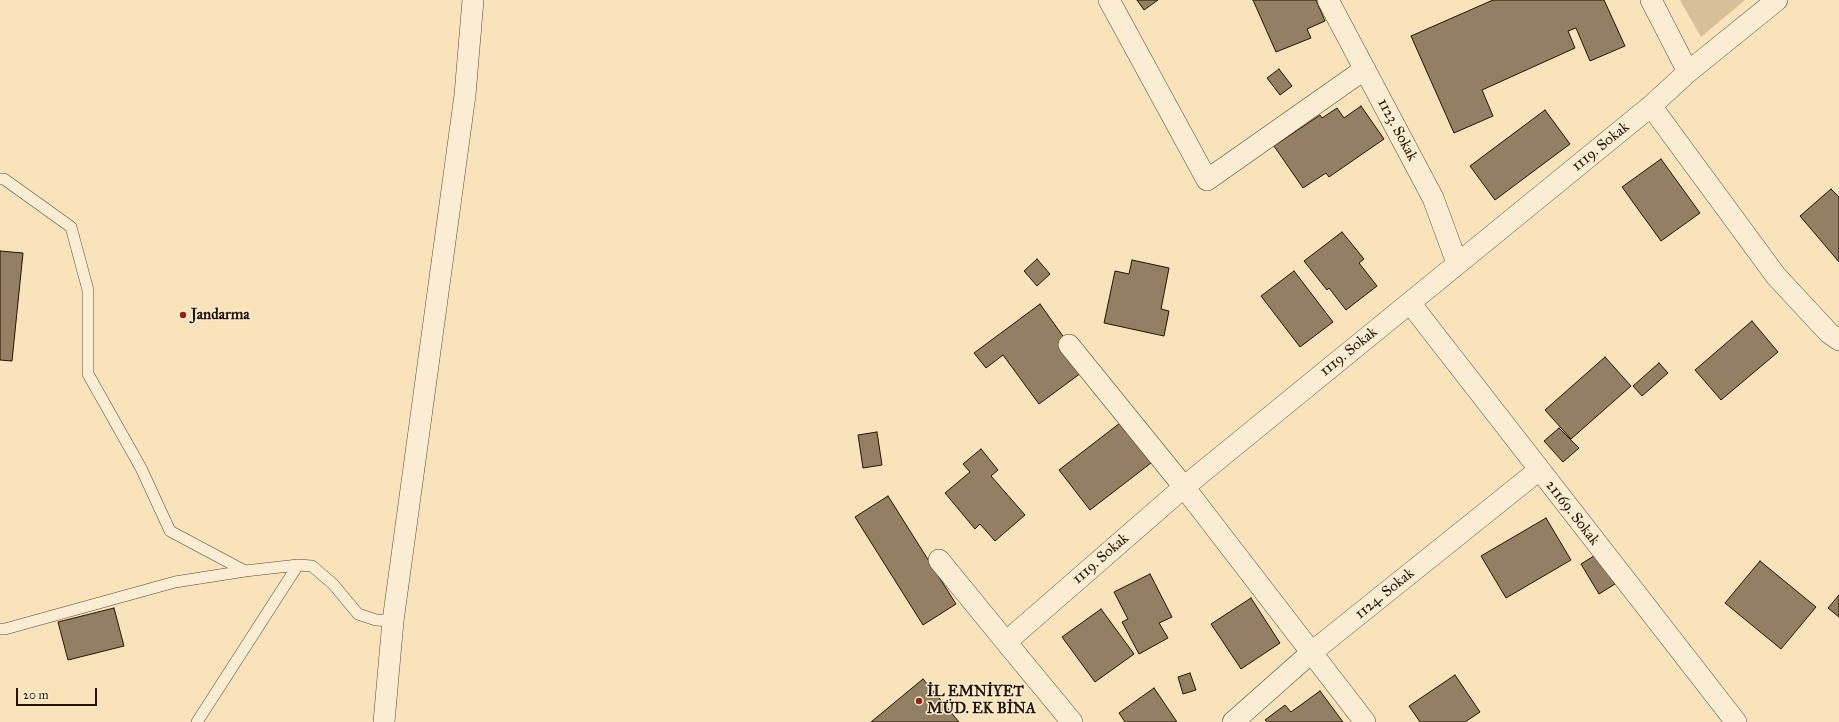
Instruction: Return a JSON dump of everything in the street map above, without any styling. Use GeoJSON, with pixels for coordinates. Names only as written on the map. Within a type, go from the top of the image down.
{"type":"FeatureCollection","features":[{"type":"Feature","properties":{"kind":"street"},"geometry":{"type":"LineString","coordinates":[[384,722],[393,621],[465,95],[473,0]]}},
{"type":"Feature","properties":{"kind":"street"},"geometry":{"type":"LineString","coordinates":[[1109,0],[1207,180],[1365,69]]}},
{"type":"Feature","properties":{"kind":"street","name":"1123. Sokak"},"geometry":{"type":"LineString","coordinates":[[1328,0],[1433,198],[1457,263]]}},
{"type":"Feature","properties":{"kind":"street"},"geometry":{"type":"LineString","coordinates":[[1651,0],[1688,72]]}},
{"type":"Feature","properties":{"kind":"street","name":"1119. Sokak"},"geometry":{"type":"LineString","coordinates":[[1006,642],[1184,487],[1651,106],[1688,72],[1777,0]]}},
{"type":"Feature","properties":{"kind":"street"},"geometry":{"type":"LineString","coordinates":[[1651,106],[1776,276],[1836,333]]}},
{"type":"Feature","properties":{"kind":"street","name":"21169. Sokak"},"geometry":{"type":"LineString","coordinates":[[1410,303],[1736,722]]}},
{"type":"Feature","properties":{"kind":"street"},"geometry":{"type":"LineString","coordinates":[[1069,345],[1184,487],[1365,722]]}},
{"type":"Feature","properties":{"kind":"street","name":"1124. Sokak"},"geometry":{"type":"LineString","coordinates":[[1233,722],[1312,652],[1539,470]]}},
{"type":"Feature","properties":{"kind":"street"},"geometry":{"type":"LineString","coordinates":[[939,560],[1072,722]]}},
{"type":"Feature","properties":{"kind":"lane"},"geometry":{"type":"LineString","coordinates":[[0,179],[4,179],[71,227],[88,290],[88,374],[141,468],[170,532],[245,571]]}},
{"type":"Feature","properties":{"kind":"lane"},"geometry":{"type":"LineString","coordinates":[[0,628],[5,629],[175,582],[245,571],[298,565],[312,566],[333,584],[358,614],[376,620],[393,621]]}},
{"type":"Feature","properties":{"kind":"lane"},"geometry":{"type":"LineString","coordinates":[[197,722],[298,565]]}},
{"type":"Feature","properties":{"kind":"shaded area"},"geometry":{"type":"Polygon","coordinates":[[[1680,0],[1745,0],[1701,37],[1680,0]]]}},
{"type":"Feature","properties":{"kind":"building"},"geometry":{"type":"Polygon","coordinates":[[[1137,0],[1158,0],[1144,10],[1137,0]]]}},
{"type":"Feature","properties":{"kind":"building"},"geometry":{"type":"Polygon","coordinates":[[[1253,0],[1316,0],[1325,21],[1307,29],[1311,38],[1276,52],[1253,0]]]}},
{"type":"Feature","properties":{"kind":"building"},"geometry":{"type":"Polygon","coordinates":[[[1493,0],[1604,0],[1625,46],[1590,61],[1576,28],[1568,31],[1575,48],[1482,90],[1493,116],[1454,133],[1411,36],[1493,0]]]}},
{"type":"Feature","properties":{"kind":"building"},"geometry":{"type":"Polygon","coordinates":[[[1279,69],[1292,86],[1280,95],[1267,78],[1279,69]]]}},
{"type":"Feature","properties":{"kind":"building"},"geometry":{"type":"Polygon","coordinates":[[[1361,106],[1384,139],[1329,177],[1326,173],[1303,188],[1274,146],[1320,115],[1322,118],[1337,108],[1344,118],[1361,106]]]}},
{"type":"Feature","properties":{"kind":"building"},"geometry":{"type":"Polygon","coordinates":[[[1545,110],[1570,144],[1495,200],[1470,166],[1545,110]]]}},
{"type":"Feature","properties":{"kind":"building"},"geometry":{"type":"Polygon","coordinates":[[[1661,159],[1700,213],[1661,241],[1622,187],[1661,159]]]}},
{"type":"Feature","properties":{"kind":"building"},"geometry":{"type":"Polygon","coordinates":[[[1831,189],[1839,197],[1839,262],[1800,216],[1831,189]]]}},
{"type":"Feature","properties":{"kind":"building"},"geometry":{"type":"Polygon","coordinates":[[[1342,232],[1364,259],[1359,263],[1377,286],[1346,310],[1329,288],[1327,290],[1304,261],[1342,232]]]}},
{"type":"Feature","properties":{"kind":"building"},"geometry":{"type":"Polygon","coordinates":[[[0,251],[23,253],[12,361],[0,360],[0,251]]]}},
{"type":"Feature","properties":{"kind":"building"},"geometry":{"type":"Polygon","coordinates":[[[1037,259],[1050,274],[1037,286],[1024,271],[1037,259]]]}},
{"type":"Feature","properties":{"kind":"building"},"geometry":{"type":"Polygon","coordinates":[[[1132,260],[1169,268],[1161,309],[1169,311],[1164,336],[1104,323],[1115,271],[1129,274],[1132,260]]]}},
{"type":"Feature","properties":{"kind":"building"},"geometry":{"type":"Polygon","coordinates":[[[1294,271],[1333,322],[1300,347],[1261,296],[1294,271]]]}},
{"type":"Feature","properties":{"kind":"building"},"geometry":{"type":"Polygon","coordinates":[[[1040,304],[1065,339],[1081,373],[1039,404],[1003,355],[986,368],[974,353],[1040,304]]]}},
{"type":"Feature","properties":{"kind":"building"},"geometry":{"type":"Polygon","coordinates":[[[1752,321],[1778,352],[1721,400],[1695,370],[1752,321]]]}},
{"type":"Feature","properties":{"kind":"building"},"geometry":{"type":"Polygon","coordinates":[[[1605,357],[1631,386],[1571,439],[1545,410],[1605,357]]]}},
{"type":"Feature","properties":{"kind":"building"},"geometry":{"type":"Polygon","coordinates":[[[1659,363],[1668,373],[1642,396],[1633,386],[1659,363]]]}},
{"type":"Feature","properties":{"kind":"building"},"geometry":{"type":"Polygon","coordinates":[[[1120,423],[1151,463],[1090,510],[1059,470],[1120,423]]]}},
{"type":"Feature","properties":{"kind":"building"},"geometry":{"type":"Polygon","coordinates":[[[1559,428],[1579,448],[1563,462],[1544,441],[1559,428]]]}},
{"type":"Feature","properties":{"kind":"building"},"geometry":{"type":"Polygon","coordinates":[[[877,432],[882,465],[863,468],[858,435],[877,432]]]}},
{"type":"Feature","properties":{"kind":"building"},"geometry":{"type":"Polygon","coordinates":[[[981,449],[998,470],[991,476],[1025,515],[995,541],[980,524],[975,529],[945,493],[970,472],[963,464],[981,449]]]}},
{"type":"Feature","properties":{"kind":"building"},"geometry":{"type":"Polygon","coordinates":[[[888,496],[956,604],[923,625],[855,517],[888,496]]]}},
{"type":"Feature","properties":{"kind":"building"},"geometry":{"type":"Polygon","coordinates":[[[1546,518],[1571,560],[1506,598],[1481,556],[1546,518]]]}},
{"type":"Feature","properties":{"kind":"building"},"geometry":{"type":"Polygon","coordinates":[[[1597,554],[1615,584],[1599,594],[1581,564],[1597,554]]]}},
{"type":"Feature","properties":{"kind":"building"},"geometry":{"type":"Polygon","coordinates":[[[1760,561],[1816,607],[1781,649],[1725,603],[1760,561]]]}},
{"type":"Feature","properties":{"kind":"building"},"geometry":{"type":"Polygon","coordinates":[[[1150,574],[1172,617],[1159,623],[1168,638],[1139,654],[1122,622],[1128,619],[1114,592],[1150,574]]]}},
{"type":"Feature","properties":{"kind":"building"},"geometry":{"type":"Polygon","coordinates":[[[1839,595],[1839,617],[1828,608],[1839,595]]]}},
{"type":"Feature","properties":{"kind":"building"},"geometry":{"type":"Polygon","coordinates":[[[1251,598],[1280,643],[1241,669],[1211,624],[1251,598]]]}},
{"type":"Feature","properties":{"kind":"building"},"geometry":{"type":"Polygon","coordinates":[[[114,608],[124,646],[68,660],[58,622],[114,608]]]}},
{"type":"Feature","properties":{"kind":"building"},"geometry":{"type":"Polygon","coordinates":[[[1101,609],[1134,654],[1095,682],[1062,637],[1101,609]]]}},
{"type":"Feature","properties":{"kind":"building"},"geometry":{"type":"Polygon","coordinates":[[[1190,673],[1196,690],[1183,694],[1178,677],[1190,673]]]}},
{"type":"Feature","properties":{"kind":"building"},"geometry":{"type":"Polygon","coordinates":[[[1455,675],[1480,712],[1465,722],[1420,722],[1409,706],[1455,675]]]}},
{"type":"Feature","properties":{"kind":"building","name":"İL EMNİYET MÜD. EK BİNA"},"geometry":{"type":"Polygon","coordinates":[[[923,679],[959,722],[871,722],[923,679]]]}},
{"type":"Feature","properties":{"kind":"building"},"geometry":{"type":"Polygon","coordinates":[[[1154,688],[1177,722],[1125,722],[1119,713],[1154,688]]]}},
{"type":"Feature","properties":{"kind":"building"},"geometry":{"type":"Polygon","coordinates":[[[1320,691],[1343,722],[1267,722],[1265,720],[1285,705],[1291,712],[1320,691]]]}},
{"type":"Feature","properties":{"kind":"place","name":"Jandarma"},"geometry":{"type":"Point","coordinates":[183,315]}},
{"type":"Feature","properties":{"kind":"place","name":"İL EMNİYET MÜD. EK BİNA"},"geometry":{"type":"Point","coordinates":[919,701]}}]}
